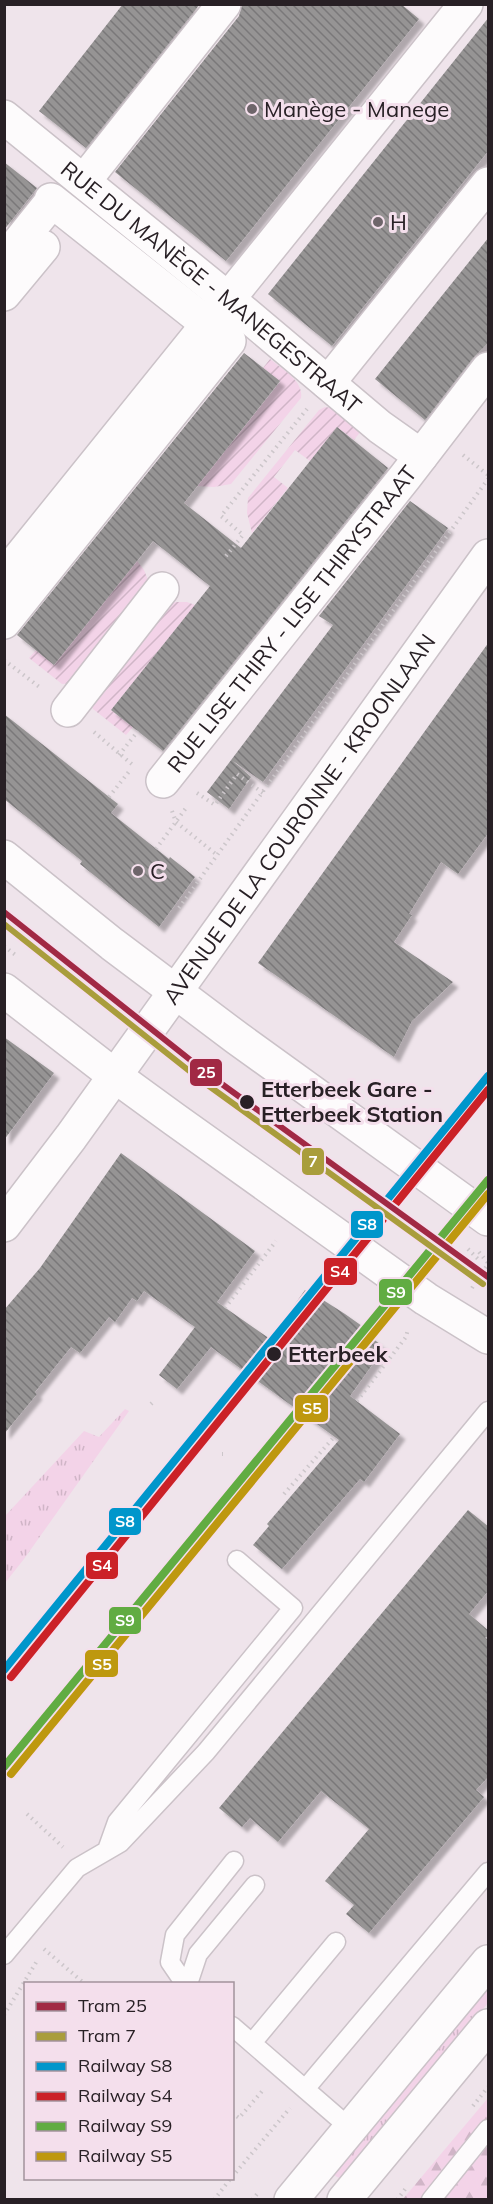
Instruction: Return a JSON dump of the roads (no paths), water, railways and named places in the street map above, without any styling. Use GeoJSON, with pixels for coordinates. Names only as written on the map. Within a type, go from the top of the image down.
{"type":"FeatureCollection","features":[{"type":"Feature","properties":{"kind":"street"},"geometry":{"type":"LineString","coordinates":[[4,294],[70,214],[88,185],[225,4]]}},
{"type":"Feature","properties":{"kind":"street"},"geometry":{"type":"LineString","coordinates":[[4,577],[465,4]]}},
{"type":"Feature","properties":{"kind":"street","name":"RUE DU MANÈGE - MANEGESTRAAT"},"geometry":{"type":"LineString","coordinates":[[4,117],[228,299],[380,427],[421,456]]}},
{"type":"Feature","properties":{"kind":"street"},"geometry":{"type":"LineString","coordinates":[[328,383],[489,184]]}},
{"type":"Feature","properties":{"kind":"street"},"geometry":{"type":"LineString","coordinates":[[4,261],[51,200],[229,341],[4,622]]}},
{"type":"Feature","properties":{"kind":"street","name":"RUE LISE THIRY - LISE THIRYSTRAAT"},"geometry":{"type":"LineString","coordinates":[[164,781],[489,369]]}},
{"type":"Feature","properties":{"kind":"street","name":"AVENUE DE LA COURONNE - KROONLAAN"},"geometry":{"type":"LineString","coordinates":[[4,1225],[115,1076],[489,556]]}},
{"type":"Feature","properties":{"kind":"street"},"geometry":{"type":"LineString","coordinates":[[68,710],[162,589]]}},
{"type":"Feature","properties":{"kind":"street"},"geometry":{"type":"LineString","coordinates":[[4,857],[175,992],[489,1220]]}},
{"type":"Feature","properties":{"kind":"street"},"geometry":{"type":"LineString","coordinates":[[4,990],[115,1076],[426,1299],[489,1337]]}},
{"type":"Feature","properties":{"kind":"street"},"geometry":{"type":"LineString","coordinates":[[291,2199],[489,1962]]}},
{"type":"Feature","properties":{"kind":"street"},"geometry":{"type":"LineString","coordinates":[[344,2199],[489,2026]]}},
{"type":"Feature","properties":{"kind":"lane"},"geometry":{"type":"LineString","coordinates":[[4,1955],[77,1868],[120,1843],[206,1752],[489,1411]]}},
{"type":"Feature","properties":{"kind":"lane"},"geometry":{"type":"LineString","coordinates":[[107,1850],[117,1822],[292,1608],[237,1560]]}},
{"type":"Feature","properties":{"kind":"lane"},"geometry":{"type":"LineString","coordinates":[[186,1982],[170,1962],[175,1935],[234,1861]]}},
{"type":"Feature","properties":{"kind":"lane"},"geometry":{"type":"LineString","coordinates":[[306,2088],[489,1872]]}},
{"type":"Feature","properties":{"kind":"lane"},"geometry":{"type":"LineString","coordinates":[[187,1982],[198,1954],[255,1885]]}},
{"type":"Feature","properties":{"kind":"lane"},"geometry":{"type":"LineString","coordinates":[[252,2043],[336,1942]]}},
{"type":"Feature","properties":{"kind":"lane"},"geometry":{"type":"LineString","coordinates":[[234,2028],[350,2128]]}},
{"type":"Feature","properties":{"kind":"lane"},"geometry":{"type":"LineString","coordinates":[[431,2199],[489,2129]]}},
{"type":"Feature","properties":{"kind":"tram line","name":"25"},"geometry":{"type":"LineString","coordinates":[[4,912],[208,1074],[488,1277]]}},
{"type":"Feature","properties":{"kind":"tram line","name":"7"},"geometry":{"type":"LineString","coordinates":[[4,924],[202,1081],[483,1284]]}},
{"type":"Feature","properties":{"kind":"rail line","name":"S8"},"geometry":{"type":"LineString","coordinates":[[4,1670],[488,1076]]}},
{"type":"Feature","properties":{"kind":"rail line","name":"S4"},"geometry":{"type":"LineString","coordinates":[[11,1677],[488,1090]]}},
{"type":"Feature","properties":{"kind":"rail line","name":"S9"},"geometry":{"type":"LineString","coordinates":[[4,1767],[488,1180]]}},
{"type":"Feature","properties":{"kind":"rail line","name":"S5"},"geometry":{"type":"LineString","coordinates":[[11,1774],[488,1194]]}},
{"type":"Feature","properties":{"kind":"place","name":"Manège - Manege"},"geometry":{"type":"Point","coordinates":[252,109]}},
{"type":"Feature","properties":{"kind":"place","name":"H"},"geometry":{"type":"Point","coordinates":[378,222]}},
{"type":"Feature","properties":{"kind":"place","name":"C"},"geometry":{"type":"Point","coordinates":[138,871]}},
{"type":"Feature","properties":{"kind":"place","name":"Etterbeek Gare - Etterbeek Station"},"geometry":{"type":"Point","coordinates":[247,1102]}},
{"type":"Feature","properties":{"kind":"place","name":"Etterbeek"},"geometry":{"type":"Point","coordinates":[274,1354]}}]}
